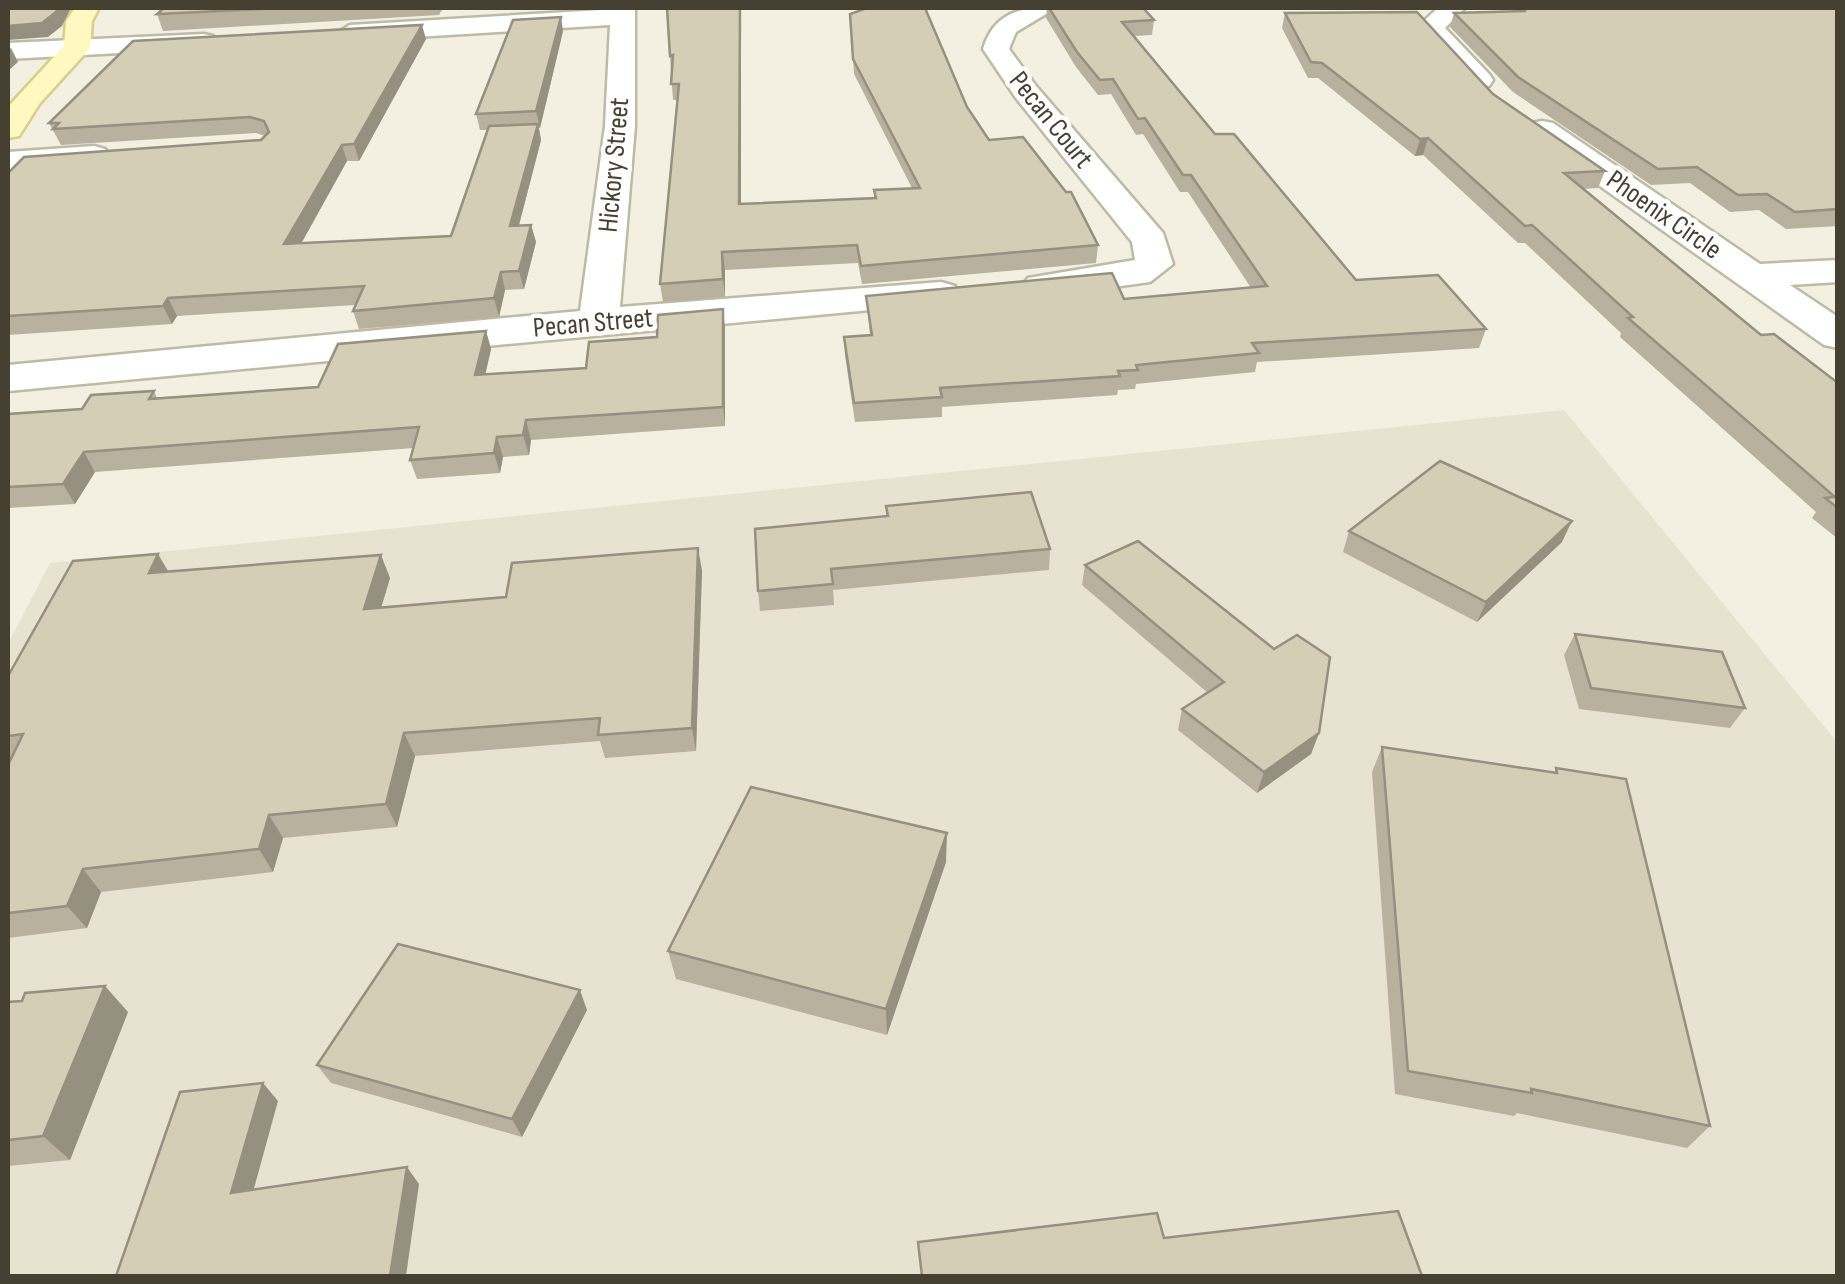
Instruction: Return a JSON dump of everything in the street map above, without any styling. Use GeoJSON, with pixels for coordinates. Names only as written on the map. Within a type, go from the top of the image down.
{"type":"FeatureCollection","features":[{"type":"Feature","properties":{"kind":"street"},"geometry":{"type":"LineString","coordinates":[[8,129],[28,98],[76,48],[79,21],[87,8]]}},
{"type":"Feature","properties":{"kind":"street","name":"Pecan Court"},"geometry":{"type":"LineString","coordinates":[[1044,8],[1018,18],[999,34],[996,50],[1150,242]]}},
{"type":"Feature","properties":{"kind":"street","name":"Phoenix Circle"},"geometry":{"type":"LineString","coordinates":[[1453,8],[1430,27],[1440,42],[1509,107],[1838,336]]}},
{"type":"Feature","properties":{"kind":"street"},"geometry":{"type":"LineString","coordinates":[[319,35],[624,12]]}},
{"type":"Feature","properties":{"kind":"street","name":"Hickory Street"},"geometry":{"type":"LineString","coordinates":[[598,322],[620,126],[624,12]]}},
{"type":"Feature","properties":{"kind":"street"},"geometry":{"type":"LineString","coordinates":[[8,52],[222,40]]}},
{"type":"Feature","properties":{"kind":"street"},"geometry":{"type":"LineString","coordinates":[[8,162],[122,154]]}},
{"type":"Feature","properties":{"kind":"street","name":"Pecan Street"},"geometry":{"type":"LineString","coordinates":[[8,378],[1137,274],[1154,264],[1150,242]]}},
{"type":"Feature","properties":{"kind":"street"},"geometry":{"type":"LineString","coordinates":[[1752,276],[1838,270]]}},
{"type":"Feature","properties":{"kind":"shaded area"},"geometry":{"type":"Polygon","coordinates":[[[1564,410],[1837,742],[1837,1276],[8,1276],[8,644],[50,563],[1564,410]]]}},
{"type":"Feature","properties":{"kind":"building"},"geometry":{"type":"Polygon","coordinates":[[[8,8],[58,8],[42,23],[8,26],[8,8]]]}},
{"type":"Feature","properties":{"kind":"building"},"geometry":{"type":"Polygon","coordinates":[[[164,8],[281,8],[157,14],[164,8]]]}},
{"type":"Feature","properties":{"kind":"building"},"geometry":{"type":"Polygon","coordinates":[[[667,8],[740,8],[739,204],[876,198],[874,190],[920,188],[853,59],[850,14],[867,8],[925,8],[967,107],[989,140],[1023,137],[1066,192],[1071,192],[1098,245],[861,266],[857,245],[722,252],[723,279],[660,284],[679,84],[671,84],[673,55],[670,56],[667,8]]]}},
{"type":"Feature","properties":{"kind":"building"},"geometry":{"type":"Polygon","coordinates":[[[1049,8],[1143,8],[1154,20],[1122,22],[1215,134],[1234,134],[1356,280],[1438,275],[1486,329],[1252,343],[1259,353],[1136,365],[1138,370],[1118,371],[1120,376],[940,388],[942,397],[854,403],[844,337],[872,335],[866,296],[1112,273],[1124,299],[1267,286],[1191,175],[1183,175],[1145,118],[1138,119],[1113,79],[1100,80],[1049,8]]]}},
{"type":"Feature","properties":{"kind":"building"},"geometry":{"type":"Polygon","coordinates":[[[1525,8],[1838,8],[1838,209],[1795,212],[1767,194],[1738,195],[1697,167],[1658,169],[1518,77],[1454,13],[1525,8]]]}},
{"type":"Feature","properties":{"kind":"building"},"geometry":{"type":"Polygon","coordinates":[[[1417,12],[1493,94],[1605,171],[1564,173],[1761,335],[1774,334],[1838,383],[1838,508],[1825,498],[1835,497],[1628,318],[1633,317],[1532,225],[1525,226],[1428,138],[1420,139],[1322,63],[1311,62],[1285,13],[1417,12]]]}},
{"type":"Feature","properties":{"kind":"building"},"geometry":{"type":"Polygon","coordinates":[[[561,17],[536,111],[476,114],[513,20],[561,17]]]}},
{"type":"Feature","properties":{"kind":"building"},"geometry":{"type":"Polygon","coordinates":[[[422,25],[354,144],[342,145],[284,244],[451,236],[489,126],[538,124],[510,226],[531,225],[519,271],[501,272],[494,298],[353,311],[364,286],[168,298],[163,306],[8,316],[8,173],[24,157],[261,140],[269,132],[264,121],[250,117],[53,129],[59,123],[49,123],[133,41],[422,25]]]}},
{"type":"Feature","properties":{"kind":"building"},"geometry":{"type":"Polygon","coordinates":[[[723,309],[723,407],[526,420],[523,435],[497,437],[494,453],[410,460],[419,427],[84,452],[63,484],[8,487],[8,414],[82,409],[91,395],[154,391],[149,399],[318,387],[338,344],[486,331],[475,375],[586,368],[589,342],[657,337],[658,315],[723,309]]]}},
{"type":"Feature","properties":{"kind":"building"},"geometry":{"type":"Polygon","coordinates":[[[1440,461],[1572,521],[1486,602],[1349,531],[1440,461]]]}},
{"type":"Feature","properties":{"kind":"building"},"geometry":{"type":"Polygon","coordinates":[[[1031,492],[1050,549],[831,569],[833,584],[758,591],[755,529],[888,516],[886,506],[1031,492]]]}},
{"type":"Feature","properties":{"kind":"building"},"geometry":{"type":"Polygon","coordinates":[[[1138,541],[1274,649],[1297,635],[1330,657],[1319,733],[1264,772],[1182,709],[1224,682],[1085,565],[1138,541]]]}},
{"type":"Feature","properties":{"kind":"building"},"geometry":{"type":"Polygon","coordinates":[[[698,548],[692,728],[598,735],[600,718],[404,733],[386,804],[269,815],[259,849],[83,869],[67,906],[8,913],[8,765],[23,734],[8,736],[8,676],[73,561],[158,554],[149,573],[381,555],[364,609],[506,597],[512,563],[698,548]]]}},
{"type":"Feature","properties":{"kind":"building"},"geometry":{"type":"Polygon","coordinates":[[[1575,634],[1722,652],[1745,708],[1591,688],[1575,634]]]}},
{"type":"Feature","properties":{"kind":"building"},"geometry":{"type":"Polygon","coordinates":[[[1382,747],[1557,773],[1556,768],[1626,779],[1710,1126],[1531,1089],[1532,1093],[1408,1071],[1382,747]]]}},
{"type":"Feature","properties":{"kind":"building"},"geometry":{"type":"Polygon","coordinates":[[[751,787],[947,833],[886,1009],[668,951],[751,787]]]}},
{"type":"Feature","properties":{"kind":"building"},"geometry":{"type":"Polygon","coordinates":[[[398,944],[580,990],[512,1119],[317,1065],[398,944]]]}},
{"type":"Feature","properties":{"kind":"building"},"geometry":{"type":"Polygon","coordinates":[[[105,986],[43,1136],[8,1140],[8,1002],[22,1001],[25,993],[105,986]]]}},
{"type":"Feature","properties":{"kind":"building"},"geometry":{"type":"Polygon","coordinates":[[[263,1083],[231,1193],[407,1167],[390,1276],[116,1276],[180,1092],[263,1083]]]}},
{"type":"Feature","properties":{"kind":"building"},"geometry":{"type":"Polygon","coordinates":[[[1398,1211],[1422,1276],[922,1276],[918,1242],[1157,1213],[1164,1238],[1398,1211]]]}}]}
